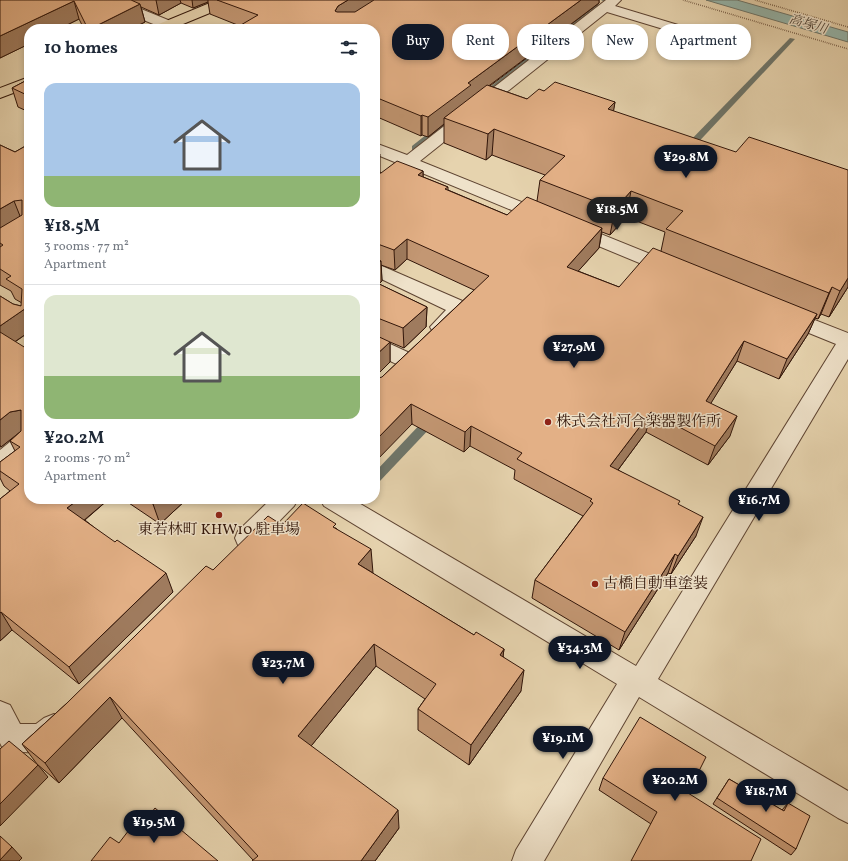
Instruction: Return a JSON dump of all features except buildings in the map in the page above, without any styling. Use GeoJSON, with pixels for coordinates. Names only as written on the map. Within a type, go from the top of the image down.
{"type":"FeatureCollection","features":[{"type":"Feature","properties":{"kind":"main road"},"geometry":{"type":"LineString","coordinates":[[171,24],[229,0]]}},
{"type":"Feature","properties":{"kind":"main road"},"geometry":{"type":"LineString","coordinates":[[0,93],[24,84]]}},
{"type":"Feature","properties":{"kind":"street"},"geometry":{"type":"LineString","coordinates":[[108,0],[158,24]]}},
{"type":"Feature","properties":{"kind":"street"},"geometry":{"type":"LineString","coordinates":[[380,184],[609,4],[665,24]]}},
{"type":"Feature","properties":{"kind":"street"},"geometry":{"type":"LineString","coordinates":[[380,150],[689,276]]}},
{"type":"Feature","properties":{"kind":"street"},"geometry":{"type":"LineString","coordinates":[[380,271],[460,308],[391,375]]}},
{"type":"Feature","properties":{"kind":"street"},"geometry":{"type":"LineString","coordinates":[[527,861],[848,341],[770,309]]}},
{"type":"Feature","properties":{"kind":"street"},"geometry":{"type":"LineString","coordinates":[[380,345],[417,350]]}},
{"type":"Feature","properties":{"kind":"street"},"geometry":{"type":"LineString","coordinates":[[0,462],[24,443]]}},
{"type":"Feature","properties":{"kind":"street"},"geometry":{"type":"LineString","coordinates":[[230,554],[281,504]]}},
{"type":"Feature","properties":{"kind":"street"},"geometry":{"type":"LineString","coordinates":[[340,504],[848,808]]}},
{"type":"Feature","properties":{"kind":"street"},"geometry":{"type":"LineString","coordinates":[[0,714],[12,737],[40,738],[74,709]]}},
{"type":"Feature","properties":{"kind":"path"},"geometry":{"type":"LineString","coordinates":[[683,0],[848,49]]}},
{"type":"Feature","properties":{"kind":"path"},"geometry":{"type":"LineString","coordinates":[[755,0],[848,27]]}},
{"type":"Feature","properties":{"kind":"water","name":"高塚川"},"geometry":{"type":"Polygon","coordinates":[[[706,0],[737,0],[848,32],[848,42],[706,0]]]}},
{"type":"Feature","properties":{"kind":"waterway"},"geometry":{"type":"LineString","coordinates":[[574,24],[598,5]]}},
{"type":"Feature","properties":{"kind":"waterway"},"geometry":{"type":"LineString","coordinates":[[688,148],[792,39]]}},
{"type":"Feature","properties":{"kind":"waterway"},"geometry":{"type":"LineString","coordinates":[[483,95],[527,60]]}},
{"type":"Feature","properties":{"kind":"waterway"},"geometry":{"type":"LineString","coordinates":[[415,148],[454,117]]}},
{"type":"Feature","properties":{"kind":"waterway"},"geometry":{"type":"LineString","coordinates":[[380,474],[430,421]]}},
{"type":"Feature","properties":{"kind":"place","name":"株式会社河合楽器製作所"},"geometry":{"type":"Point","coordinates":[548,422]}},
{"type":"Feature","properties":{"kind":"place","name":"東若林町 KHW10 駐車場"},"geometry":{"type":"Point","coordinates":[219,515]}},
{"type":"Feature","properties":{"kind":"place","name":"古橋自動車塗装"},"geometry":{"type":"Point","coordinates":[595,584]}}]}
